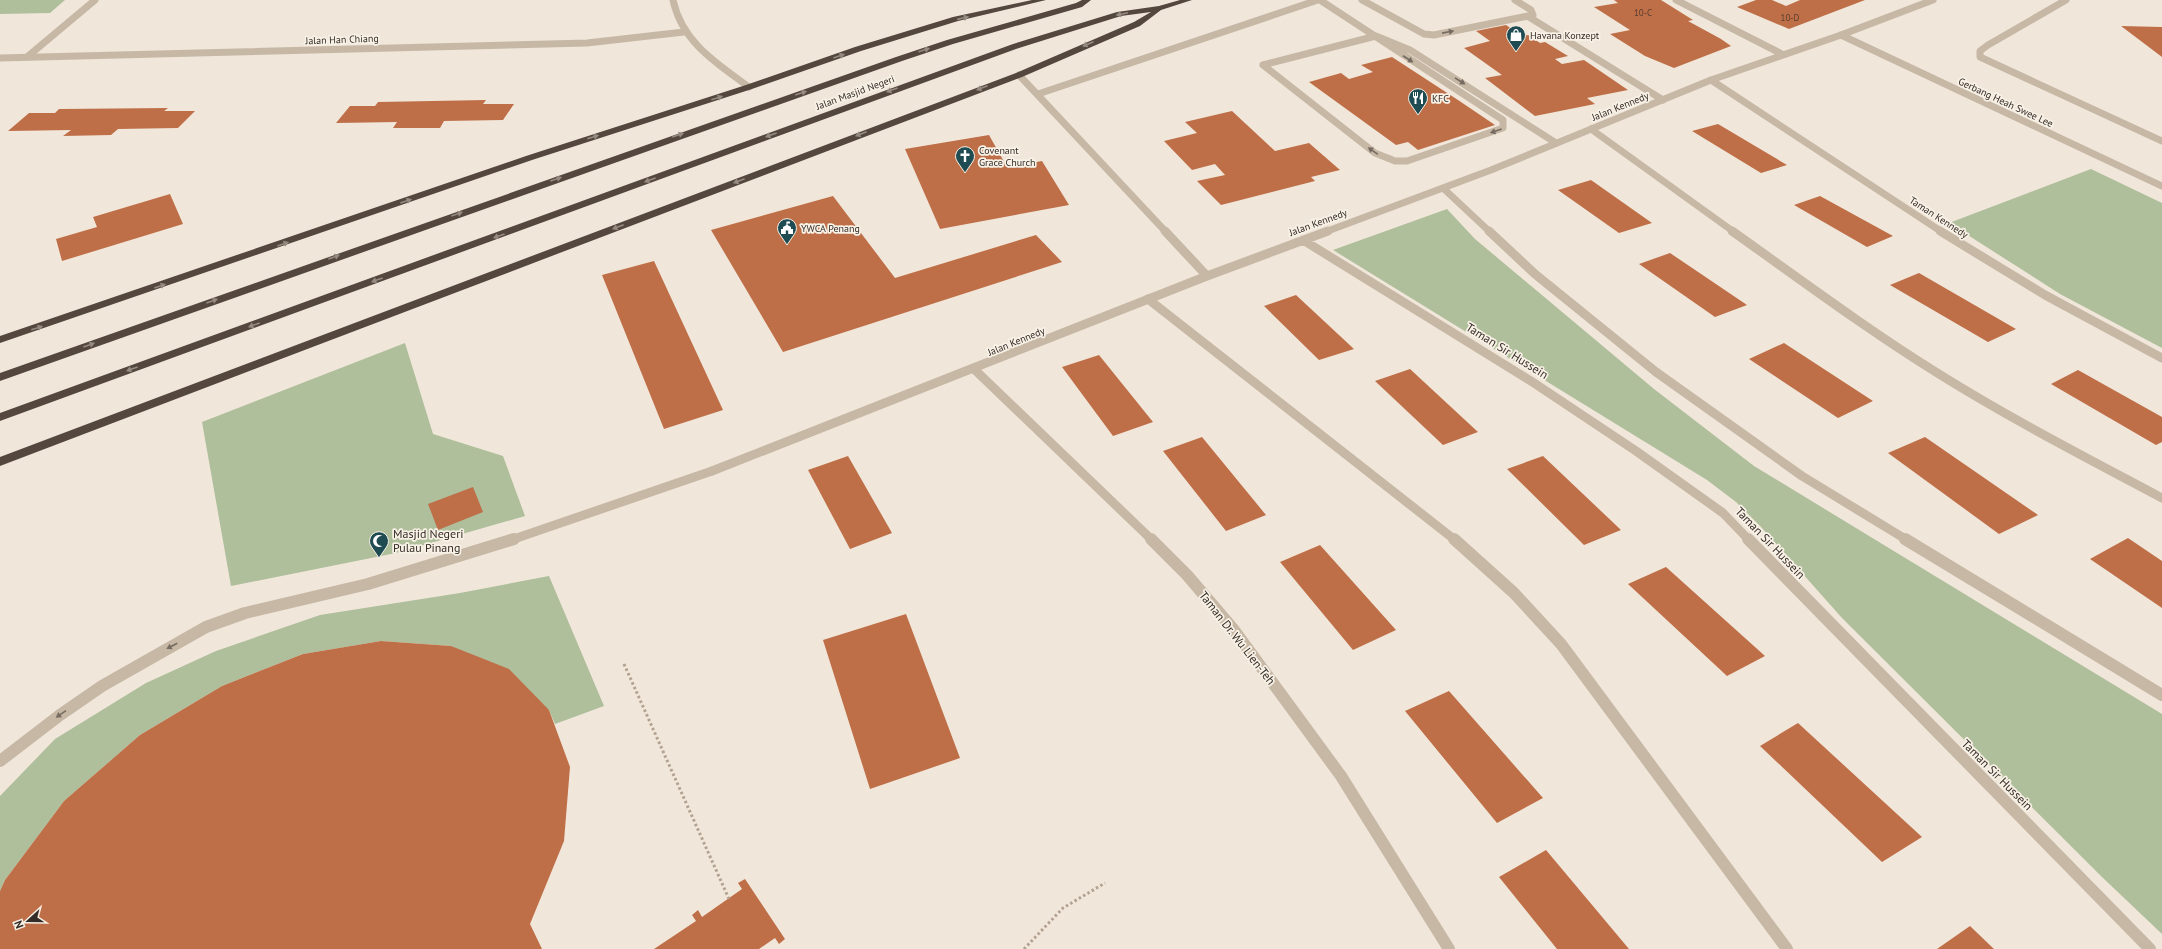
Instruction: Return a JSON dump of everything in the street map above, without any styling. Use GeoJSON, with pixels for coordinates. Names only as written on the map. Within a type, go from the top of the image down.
{"type":"FeatureCollection","features":[{"type":"Feature","properties":{"kind":"highway"},"geometry":{"type":"LineString","coordinates":[[0,340],[132,296],[529,158],[749,87],[858,49],[956,19],[1042,0]]}},
{"type":"Feature","properties":{"kind":"highway","name":"Jalan Masjid Negeri"},"geometry":{"type":"LineString","coordinates":[[0,377],[519,192],[899,59],[950,42],[1079,5],[1087,0]]}},
{"type":"Feature","properties":{"kind":"highway","name":"Jalan Masjid Negeri"},"geometry":{"type":"LineString","coordinates":[[0,417],[535,223],[1016,46],[1120,14],[1160,8],[1188,0]]}},
{"type":"Feature","properties":{"kind":"highway"},"geometry":{"type":"LineString","coordinates":[[0,462],[1019,75],[1137,24],[1160,8]]}},
{"type":"Feature","properties":{"kind":"street"},"geometry":{"type":"LineString","coordinates":[[27,57],[95,0]]}},
{"type":"Feature","properties":{"kind":"street"},"geometry":{"type":"LineString","coordinates":[[673,0],[684,32],[718,64],[749,87]]}},
{"type":"Feature","properties":{"kind":"street"},"geometry":{"type":"LineString","coordinates":[[1038,94],[1319,0],[1376,36],[1398,53],[1503,120],[1503,128],[1416,159],[1407,161],[1389,159],[1375,153],[1263,65],[1376,36],[1410,50],[1556,143]]}},
{"type":"Feature","properties":{"kind":"street"},"geometry":{"type":"LineString","coordinates":[[1362,0],[1424,34],[1434,35],[1533,15],[1531,10],[1515,0]]}},
{"type":"Feature","properties":{"kind":"street"},"geometry":{"type":"LineString","coordinates":[[1676,0],[1782,54]]}},
{"type":"Feature","properties":{"kind":"street"},"geometry":{"type":"LineString","coordinates":[[1920,0],[1930,1]]}},
{"type":"Feature","properties":{"kind":"street"},"geometry":{"type":"LineString","coordinates":[[2066,0],[1984,48],[1980,51],[1980,57],[2007,71],[2162,141]]}},
{"type":"Feature","properties":{"kind":"street","name":"Jalan Kennedy"},"geometry":{"type":"LineString","coordinates":[[0,761],[37,730],[94,691],[142,661],[206,627],[268,607],[366,585],[572,521],[712,471],[974,370],[1207,276],[1443,188],[1711,80],[1782,54],[1841,35],[1930,1]]}},
{"type":"Feature","properties":{"kind":"street"},"geometry":{"type":"LineString","coordinates":[[1529,17],[1663,100]]}},
{"type":"Feature","properties":{"kind":"street","name":"Jalan Han Chiang"},"geometry":{"type":"LineString","coordinates":[[0,58],[587,43],[684,32]]}},
{"type":"Feature","properties":{"kind":"street","name":"Gerbang Heah Swee Lee"},"geometry":{"type":"LineString","coordinates":[[1841,35],[2162,186]]}},
{"type":"Feature","properties":{"kind":"street"},"geometry":{"type":"LineString","coordinates":[[1019,75],[1207,276]]}},
{"type":"Feature","properties":{"kind":"street","name":"Taman Kennedy"},"geometry":{"type":"LineString","coordinates":[[1711,80],[2054,301],[2162,358]]}},
{"type":"Feature","properties":{"kind":"street"},"geometry":{"type":"LineString","coordinates":[[1591,129],[1887,341],[1940,375],[2020,422],[2162,498]]}},
{"type":"Feature","properties":{"kind":"street"},"geometry":{"type":"LineString","coordinates":[[1443,188],[1535,274],[1650,367],[1795,472],[2162,695]]}},
{"type":"Feature","properties":{"kind":"street","name":"Taman Sir Hussein"},"geometry":{"type":"LineString","coordinates":[[1303,240],[1534,384],[1636,451],[1723,513],[2150,949]]}},
{"type":"Feature","properties":{"kind":"street"},"geometry":{"type":"LineString","coordinates":[[1148,299],[1463,546],[1514,592],[1561,644],[1607,704],[1787,949]]}},
{"type":"Feature","properties":{"kind":"street","name":"Taman Dr. Wu Lien-Teh"},"geometry":{"type":"LineString","coordinates":[[974,370],[1137,524],[1187,576],[1234,630],[1341,776],[1448,949]]}},
{"type":"Feature","properties":{"kind":"path"},"geometry":{"type":"LineString","coordinates":[[624,664],[729,899]]}},
{"type":"Feature","properties":{"kind":"path"},"geometry":{"type":"LineString","coordinates":[[1024,949],[1063,908],[1104,883]]}},
{"type":"Feature","properties":{"kind":"green space"},"geometry":{"type":"Polygon","coordinates":[[[0,0],[65,0],[50,13],[0,14],[0,0]]]}},
{"type":"Feature","properties":{"kind":"green space"},"geometry":{"type":"Polygon","coordinates":[[[2091,169],[2162,203],[2162,348],[2060,294],[1949,223],[2091,169]]]}},
{"type":"Feature","properties":{"kind":"green space"},"geometry":{"type":"Polygon","coordinates":[[[1447,209],[1475,239],[1654,389],[1754,466],[2162,714],[2162,934],[2102,877],[1842,618],[1761,527],[1736,502],[1707,480],[1333,250],[1447,209]]]}},
{"type":"Feature","properties":{"kind":"green space"},"geometry":{"type":"Polygon","coordinates":[[[405,343],[433,434],[503,456],[525,516],[396,553],[231,586],[202,422],[405,343]]]}},
{"type":"Feature","properties":{"kind":"green space"},"geometry":{"type":"Polygon","coordinates":[[[549,576],[604,706],[555,724],[549,710],[451,646],[381,641],[303,654],[222,686],[140,735],[64,801],[5,880],[0,891],[0,796],[55,739],[146,683],[216,651],[320,615],[460,593],[549,576]]]}},
{"type":"Feature","properties":{"kind":"building"},"geometry":{"type":"Polygon","coordinates":[[[1614,0],[1661,0],[1693,20],[1688,21],[1731,46],[1674,68],[1645,56],[1610,34],[1630,30],[1594,7],[1618,3],[1614,0]]]}},
{"type":"Feature","properties":{"kind":"building"},"geometry":{"type":"Polygon","coordinates":[[[1756,0],[1772,0],[1786,6],[1800,0],[1865,0],[1789,29],[1737,7],[1756,0]]]}},
{"type":"Feature","properties":{"kind":"building"},"geometry":{"type":"Polygon","coordinates":[[[1506,25],[1522,36],[1528,35],[1540,43],[1545,42],[1568,56],[1555,59],[1562,64],[1584,60],[1628,90],[1587,98],[1595,104],[1535,116],[1485,78],[1502,75],[1464,48],[1490,41],[1476,31],[1506,25]]]}},
{"type":"Feature","properties":{"kind":"building"},"geometry":{"type":"Polygon","coordinates":[[[2121,26],[2162,27],[2162,57],[2121,26]]]}},
{"type":"Feature","properties":{"kind":"building","name":"KFC"},"geometry":{"type":"Polygon","coordinates":[[[1392,57],[1495,125],[1418,150],[1408,142],[1396,145],[1309,82],[1341,73],[1349,79],[1373,72],[1361,65],[1392,57]]]}},
{"type":"Feature","properties":{"kind":"building"},"geometry":{"type":"Polygon","coordinates":[[[486,100],[483,104],[514,104],[503,120],[444,121],[440,128],[393,128],[397,122],[336,123],[350,106],[375,106],[378,102],[486,100]]]}},
{"type":"Feature","properties":{"kind":"building"},"geometry":{"type":"Polygon","coordinates":[[[168,108],[164,111],[195,111],[178,128],[118,129],[111,135],[63,136],[71,130],[8,131],[29,113],[55,113],[59,109],[168,108]]]}},
{"type":"Feature","properties":{"kind":"building"},"geometry":{"type":"Polygon","coordinates":[[[1232,111],[1275,151],[1309,143],[1340,170],[1311,177],[1315,181],[1221,205],[1197,181],[1225,175],[1215,164],[1192,170],[1164,141],[1197,133],[1185,122],[1232,111]]]}},
{"type":"Feature","properties":{"kind":"building"},"geometry":{"type":"Polygon","coordinates":[[[1718,124],[1787,165],[1761,173],[1692,131],[1718,124]]]}},
{"type":"Feature","properties":{"kind":"building"},"geometry":{"type":"Polygon","coordinates":[[[989,135],[1007,167],[1042,161],[1069,205],[940,229],[905,149],[989,135]]]}},
{"type":"Feature","properties":{"kind":"building"},"geometry":{"type":"Polygon","coordinates":[[[1591,180],[1652,223],[1619,233],[1558,190],[1591,180]]]}},
{"type":"Feature","properties":{"kind":"building"},"geometry":{"type":"Polygon","coordinates":[[[170,194],[183,224],[62,261],[56,239],[97,227],[93,217],[170,194]]]}},
{"type":"Feature","properties":{"kind":"building"},"geometry":{"type":"Polygon","coordinates":[[[833,196],[895,278],[1036,235],[1062,262],[783,352],[711,230],[833,196]]]}},
{"type":"Feature","properties":{"kind":"building"},"geometry":{"type":"Polygon","coordinates":[[[1820,196],[1893,236],[1867,247],[1794,205],[1820,196]]]}},
{"type":"Feature","properties":{"kind":"building"},"geometry":{"type":"Polygon","coordinates":[[[1670,253],[1747,305],[1715,317],[1639,264],[1670,253]]]}},
{"type":"Feature","properties":{"kind":"building"},"geometry":{"type":"Polygon","coordinates":[[[654,261],[723,410],[664,429],[602,275],[654,261]]]}},
{"type":"Feature","properties":{"kind":"building"},"geometry":{"type":"Polygon","coordinates":[[[1919,273],[2016,329],[1988,342],[1890,285],[1919,273]]]}},
{"type":"Feature","properties":{"kind":"building"},"geometry":{"type":"Polygon","coordinates":[[[1296,295],[1354,349],[1319,360],[1264,306],[1296,295]]]}},
{"type":"Feature","properties":{"kind":"building"},"geometry":{"type":"Polygon","coordinates":[[[1784,343],[1873,401],[1838,418],[1749,359],[1784,343]]]}},
{"type":"Feature","properties":{"kind":"building"},"geometry":{"type":"Polygon","coordinates":[[[1099,355],[1153,422],[1113,436],[1062,367],[1099,355]]]}},
{"type":"Feature","properties":{"kind":"building"},"geometry":{"type":"Polygon","coordinates":[[[1410,369],[1478,432],[1443,445],[1375,381],[1410,369]]]}},
{"type":"Feature","properties":{"kind":"building"},"geometry":{"type":"Polygon","coordinates":[[[2078,370],[2162,417],[2162,442],[2156,445],[2051,384],[2078,370]]]}},
{"type":"Feature","properties":{"kind":"building"},"geometry":{"type":"Polygon","coordinates":[[[1202,437],[1266,515],[1226,531],[1163,451],[1202,437]]]}},
{"type":"Feature","properties":{"kind":"building"},"geometry":{"type":"Polygon","coordinates":[[[1925,437],[2038,515],[1999,534],[1888,453],[1925,437]]]}},
{"type":"Feature","properties":{"kind":"building"},"geometry":{"type":"Polygon","coordinates":[[[848,456],[892,533],[850,549],[808,470],[848,456]]]}},
{"type":"Feature","properties":{"kind":"building"},"geometry":{"type":"Polygon","coordinates":[[[1543,456],[1621,530],[1584,545],[1507,469],[1543,456]]]}},
{"type":"Feature","properties":{"kind":"building"},"geometry":{"type":"Polygon","coordinates":[[[473,487],[483,512],[438,530],[428,504],[473,487]]]}},
{"type":"Feature","properties":{"kind":"building"},"geometry":{"type":"Polygon","coordinates":[[[2128,538],[2162,561],[2162,608],[2090,559],[2128,538]]]}},
{"type":"Feature","properties":{"kind":"building"},"geometry":{"type":"Polygon","coordinates":[[[1320,545],[1396,630],[1353,650],[1280,562],[1320,545]]]}},
{"type":"Feature","properties":{"kind":"building"},"geometry":{"type":"Polygon","coordinates":[[[1666,567],[1765,656],[1727,676],[1628,584],[1666,567]]]}},
{"type":"Feature","properties":{"kind":"building"},"geometry":{"type":"Polygon","coordinates":[[[906,614],[960,758],[870,789],[823,640],[906,614]]]}},
{"type":"Feature","properties":{"kind":"building"},"geometry":{"type":"Polygon","coordinates":[[[381,641],[451,646],[509,669],[549,710],[570,767],[564,841],[530,924],[542,949],[0,949],[0,891],[5,880],[64,801],[140,735],[222,686],[303,654],[381,641]]]}},
{"type":"Feature","properties":{"kind":"building"},"geometry":{"type":"Polygon","coordinates":[[[1449,691],[1543,798],[1497,823],[1405,711],[1449,691]]]}},
{"type":"Feature","properties":{"kind":"building"},"geometry":{"type":"Polygon","coordinates":[[[1798,723],[1922,837],[1882,862],[1760,746],[1798,723]]]}},
{"type":"Feature","properties":{"kind":"building"},"geometry":{"type":"Polygon","coordinates":[[[1546,850],[1629,949],[1557,949],[1499,877],[1546,850]]]}},
{"type":"Feature","properties":{"kind":"building"},"geometry":{"type":"Polygon","coordinates":[[[745,879],[785,939],[779,944],[775,938],[759,949],[654,949],[696,921],[692,915],[698,910],[702,917],[742,889],[738,883],[745,879]]]}},
{"type":"Feature","properties":{"kind":"building"},"geometry":{"type":"Polygon","coordinates":[[[1970,926],[1994,949],[1937,949],[1970,926]]]}},
{"type":"Feature","properties":{"kind":"place","name":"Havana Konzept"},"geometry":{"type":"Point","coordinates":[1516,52]}},
{"type":"Feature","properties":{"kind":"place","name":"KFC"},"geometry":{"type":"Point","coordinates":[1418,115]}},
{"type":"Feature","properties":{"kind":"place","name":"Covenant Grace Church"},"geometry":{"type":"Point","coordinates":[965,173]}},
{"type":"Feature","properties":{"kind":"place","name":"YWCA Penang"},"geometry":{"type":"Point","coordinates":[787,245]}},
{"type":"Feature","properties":{"kind":"place","name":"Masjid Negeri Pulau Pinang"},"geometry":{"type":"Point","coordinates":[379,558]}}]}
